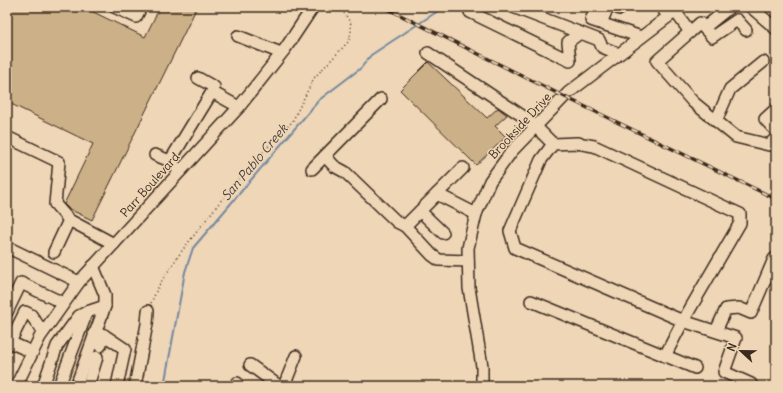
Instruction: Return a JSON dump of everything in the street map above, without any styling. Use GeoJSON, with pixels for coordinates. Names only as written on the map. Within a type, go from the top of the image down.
{"type":"FeatureCollection","features":[{"type":"Feature","properties":{"kind":"street"},"geometry":{"type":"LineString","coordinates":[[114,7],[136,17],[141,7]]}},
{"type":"Feature","properties":{"kind":"street"},"geometry":{"type":"LineString","coordinates":[[474,7],[470,12],[570,61],[568,42],[580,33]]}},
{"type":"Feature","properties":{"kind":"street"},"geometry":{"type":"LineString","coordinates":[[513,7],[599,40],[602,47],[619,54]]}},
{"type":"Feature","properties":{"kind":"street"},"geometry":{"type":"LineString","coordinates":[[661,7],[675,11],[690,32]]}},
{"type":"Feature","properties":{"kind":"street"},"geometry":{"type":"LineString","coordinates":[[704,28],[730,7]]}},
{"type":"Feature","properties":{"kind":"street"},"geometry":{"type":"LineString","coordinates":[[751,7],[776,29]]}},
{"type":"Feature","properties":{"kind":"street","name":"Parr Boulevard"},"geometry":{"type":"LineString","coordinates":[[16,386],[43,332],[79,282],[239,107],[282,53],[311,8]]}},
{"type":"Feature","properties":{"kind":"street"},"geometry":{"type":"LineString","coordinates":[[601,23],[614,8]]}},
{"type":"Feature","properties":{"kind":"street"},"geometry":{"type":"LineString","coordinates":[[595,10],[591,20],[641,37]]}},
{"type":"Feature","properties":{"kind":"street","name":"Brookside Drive"},"geometry":{"type":"LineString","coordinates":[[482,386],[482,366],[469,288],[468,248],[476,214],[490,181],[512,151],[568,93],[675,11]]}},
{"type":"Feature","properties":{"kind":"street"},"geometry":{"type":"LineString","coordinates":[[746,30],[737,20],[712,37],[700,23],[657,61],[693,102],[736,137],[774,143]]}},
{"type":"Feature","properties":{"kind":"street"},"geometry":{"type":"LineString","coordinates":[[238,36],[282,53]]}},
{"type":"Feature","properties":{"kind":"street"},"geometry":{"type":"LineString","coordinates":[[428,53],[536,127],[553,144],[577,143],[594,146],[740,214],[740,223],[683,321],[666,356]]}},
{"type":"Feature","properties":{"kind":"street"},"geometry":{"type":"LineString","coordinates":[[716,121],[730,89],[763,62]]}},
{"type":"Feature","properties":{"kind":"street"},"geometry":{"type":"LineString","coordinates":[[198,78],[239,107]]}},
{"type":"Feature","properties":{"kind":"street"},"geometry":{"type":"LineString","coordinates":[[170,161],[213,90]]}},
{"type":"Feature","properties":{"kind":"street"},"geometry":{"type":"LineString","coordinates":[[312,169],[381,99]]}},
{"type":"Feature","properties":{"kind":"street"},"geometry":{"type":"LineString","coordinates":[[776,109],[765,119],[776,131]]}},
{"type":"Feature","properties":{"kind":"street"},"geometry":{"type":"LineString","coordinates":[[7,137],[59,162],[55,204],[70,220],[114,244]]}},
{"type":"Feature","properties":{"kind":"street"},"geometry":{"type":"LineString","coordinates":[[553,144],[541,160],[510,231],[515,248],[683,321],[736,338],[724,372],[751,384]]}},
{"type":"Feature","properties":{"kind":"street"},"geometry":{"type":"LineString","coordinates":[[155,155],[170,161],[180,170]]}},
{"type":"Feature","properties":{"kind":"street"},"geometry":{"type":"LineString","coordinates":[[325,156],[334,166],[345,172],[397,222],[405,226],[432,255],[439,260],[468,261]]}},
{"type":"Feature","properties":{"kind":"street"},"geometry":{"type":"LineString","coordinates":[[405,226],[463,168]]}},
{"type":"Feature","properties":{"kind":"street"},"geometry":{"type":"LineString","coordinates":[[437,194],[476,214]]}},
{"type":"Feature","properties":{"kind":"street"},"geometry":{"type":"LineString","coordinates":[[420,211],[443,233]]}},
{"type":"Feature","properties":{"kind":"street"},"geometry":{"type":"LineString","coordinates":[[54,252],[70,220]]}},
{"type":"Feature","properties":{"kind":"street"},"geometry":{"type":"LineString","coordinates":[[7,247],[79,282]]}},
{"type":"Feature","properties":{"kind":"street"},"geometry":{"type":"LineString","coordinates":[[716,331],[726,309],[739,308],[751,313],[774,259],[776,258]]}},
{"type":"Feature","properties":{"kind":"street"},"geometry":{"type":"LineString","coordinates":[[76,386],[99,334],[105,306],[106,295],[93,266]]}},
{"type":"Feature","properties":{"kind":"street"},"geometry":{"type":"LineString","coordinates":[[7,312],[21,283],[63,303]]}},
{"type":"Feature","properties":{"kind":"street"},"geometry":{"type":"LineString","coordinates":[[531,301],[695,368]]}},
{"type":"Feature","properties":{"kind":"street"},"geometry":{"type":"LineString","coordinates":[[43,386],[57,346],[79,316],[105,306]]}},
{"type":"Feature","properties":{"kind":"street"},"geometry":{"type":"LineString","coordinates":[[135,386],[147,324],[148,311]]}},
{"type":"Feature","properties":{"kind":"street"},"geometry":{"type":"LineString","coordinates":[[32,352],[9,342],[25,312],[31,315],[54,316]]}},
{"type":"Feature","properties":{"kind":"street"},"geometry":{"type":"LineString","coordinates":[[59,386],[87,312]]}},
{"type":"Feature","properties":{"kind":"street"},"geometry":{"type":"LineString","coordinates":[[31,315],[43,332]]}},
{"type":"Feature","properties":{"kind":"street"},"geometry":{"type":"LineString","coordinates":[[88,386],[99,352],[99,334]]}},
{"type":"Feature","properties":{"kind":"street"},"geometry":{"type":"LineString","coordinates":[[99,334],[125,349],[117,386]]}},
{"type":"Feature","properties":{"kind":"street"},"geometry":{"type":"LineString","coordinates":[[284,386],[296,356]]}},
{"type":"Feature","properties":{"kind":"street"},"geometry":{"type":"LineString","coordinates":[[250,365],[279,386]]}},
{"type":"Feature","properties":{"kind":"path"},"geometry":{"type":"LineString","coordinates":[[148,311],[159,285],[181,252],[223,198],[263,152],[292,122],[314,78],[348,41],[351,32],[351,24],[345,14],[337,7]]}},
{"type":"Feature","properties":{"kind":"building"},"geometry":{"type":"Polygon","coordinates":[[[7,7],[83,7],[145,37],[160,7],[197,7],[92,220],[69,209],[64,204],[93,144],[7,102],[7,7]]]}},
{"type":"Feature","properties":{"kind":"building"},"geometry":{"type":"Polygon","coordinates":[[[428,62],[487,118],[498,108],[507,115],[495,126],[506,137],[476,165],[400,90],[428,62]]]}},
{"type":"Feature","properties":{"kind":"waterway","name":"San Pablo Creek"},"geometry":{"type":"LineString","coordinates":[[164,386],[185,272],[193,248],[319,100],[361,68],[371,55],[444,7]]}},
{"type":"Feature","properties":{"kind":"railway"},"geometry":{"type":"LineString","coordinates":[[384,7],[565,97],[776,199]]}}]}
